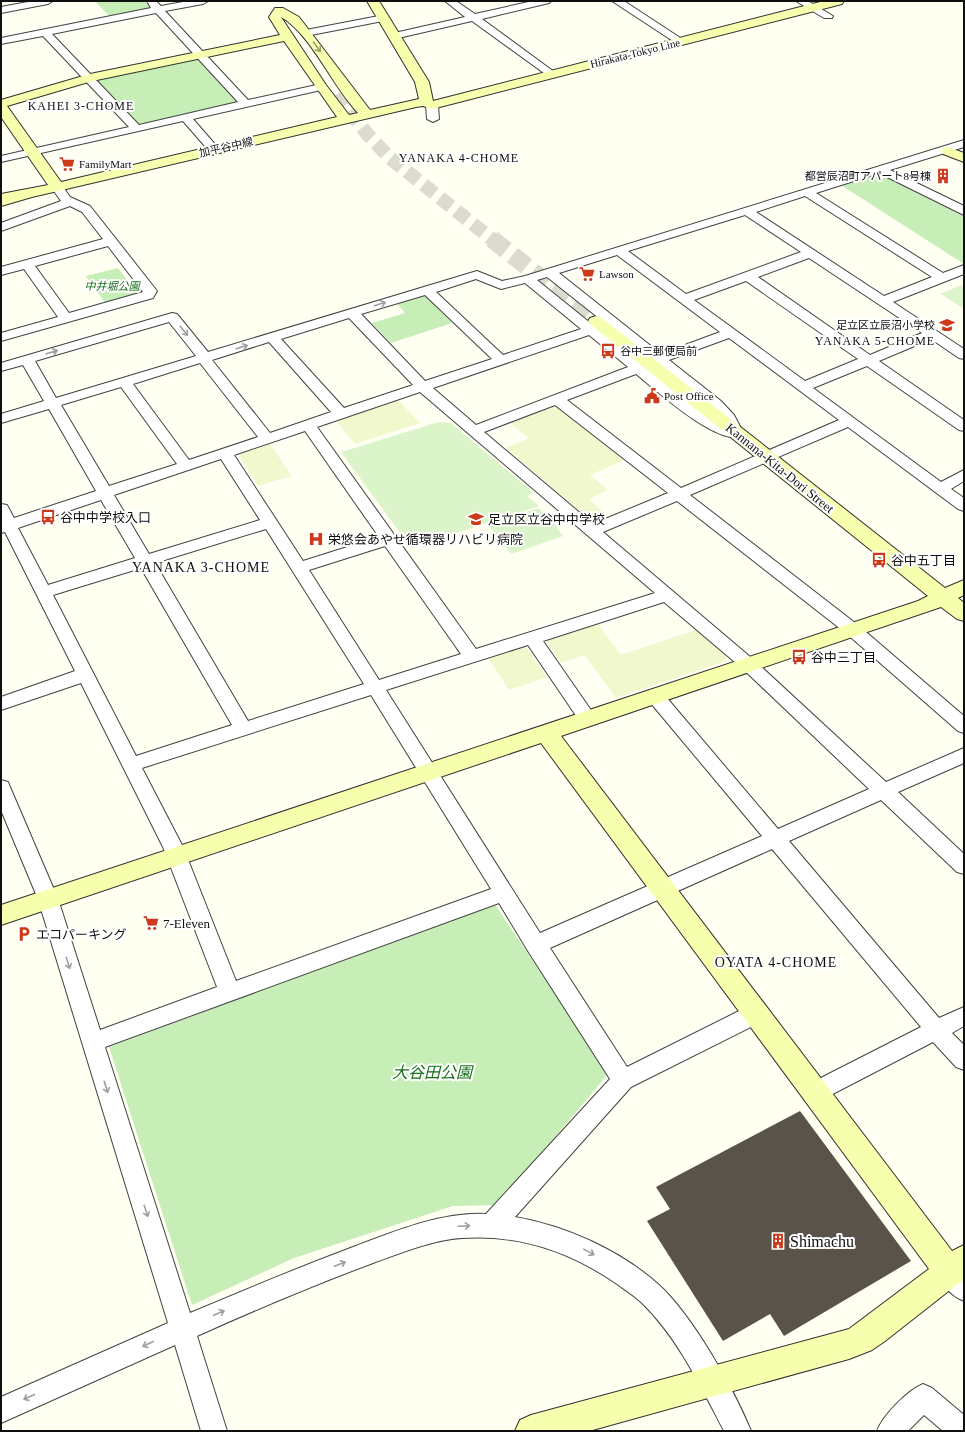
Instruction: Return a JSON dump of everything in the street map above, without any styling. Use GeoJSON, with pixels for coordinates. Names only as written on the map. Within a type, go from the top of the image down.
{"type":"FeatureCollection","features":[{"type":"Feature","properties":{"kind":"street"},"geometry":{"type":"LineString","coordinates":[[1,10],[48,1]]}},
{"type":"Feature","properties":{"kind":"street"},"geometry":{"type":"LineString","coordinates":[[150,1],[198,55],[245,104]]}},
{"type":"Feature","properties":{"kind":"street"},"geometry":{"type":"LineString","coordinates":[[1,41],[203,1]]}},
{"type":"Feature","properties":{"kind":"street"},"geometry":{"type":"LineString","coordinates":[[373,1],[422,82],[426,100],[433,119]]}},
{"type":"Feature","properties":{"kind":"street"},"geometry":{"type":"LineString","coordinates":[[450,1],[552,74]]}},
{"type":"Feature","properties":{"kind":"street"},"geometry":{"type":"LineString","coordinates":[[394,36],[546,1]]}},
{"type":"Feature","properties":{"kind":"street"},"geometry":{"type":"LineString","coordinates":[[617,1],[680,41]]}},
{"type":"Feature","properties":{"kind":"street"},"geometry":{"type":"LineString","coordinates":[[801,1],[828,16]]}},
{"type":"Feature","properties":{"kind":"street","name":"Hirakata-Tokyo Line"},"geometry":{"type":"LineString","coordinates":[[428,103],[552,74],[838,1]]}},
{"type":"Feature","properties":{"kind":"street"},"geometry":{"type":"LineString","coordinates":[[276,6],[295,20],[306,32],[359,106],[367,114]]}},
{"type":"Feature","properties":{"kind":"street"},"geometry":{"type":"LineString","coordinates":[[276,6],[275,17],[287,37],[345,119]]}},
{"type":"Feature","properties":{"kind":"street"},"geometry":{"type":"LineString","coordinates":[[276,6],[337,94]]}},
{"type":"Feature","properties":{"kind":"street"},"geometry":{"type":"LineString","coordinates":[[306,32],[384,18]]}},
{"type":"Feature","properties":{"kind":"street"},"geometry":{"type":"LineString","coordinates":[[46,32],[138,128]]}},
{"type":"Feature","properties":{"kind":"street"},"geometry":{"type":"LineString","coordinates":[[1,104],[90,78],[287,37]]}},
{"type":"Feature","properties":{"kind":"street"},"geometry":{"type":"LineString","coordinates":[[1,160],[321,87]]}},
{"type":"Feature","properties":{"kind":"street","name":"加平谷中線"},"geometry":{"type":"LineString","coordinates":[[1,202],[57,187],[345,119],[428,103]]}},
{"type":"Feature","properties":{"kind":"street"},"geometry":{"type":"LineString","coordinates":[[1,107],[66,200],[86,209],[150,291],[148,295],[1,337]]}},
{"type":"Feature","properties":{"kind":"street"},"geometry":{"type":"LineString","coordinates":[[186,118],[214,150]]}},
{"type":"Feature","properties":{"kind":"street"},"geometry":{"type":"LineString","coordinates":[[1,419],[477,275],[501,285],[528,279],[880,169],[946,150],[964,143]]}},
{"type":"Feature","properties":{"kind":"street"},"geometry":{"type":"LineString","coordinates":[[946,150],[964,158]]}},
{"type":"Feature","properties":{"kind":"street"},"geometry":{"type":"LineString","coordinates":[[880,169],[964,211]]}},
{"type":"Feature","properties":{"kind":"street"},"geometry":{"type":"LineString","coordinates":[[807,192],[942,278]]}},
{"type":"Feature","properties":{"kind":"street","name":"加平谷中線"},"geometry":{"type":"LineString","coordinates":[[1,198],[28,194]]}},
{"type":"Feature","properties":{"kind":"street"},"geometry":{"type":"LineString","coordinates":[[1,227],[70,202]]}},
{"type":"Feature","properties":{"kind":"street"},"geometry":{"type":"LineString","coordinates":[[747,211],[964,355]]}},
{"type":"Feature","properties":{"kind":"street"},"geometry":{"type":"LineString","coordinates":[[1,271],[111,241]]}},
{"type":"Feature","properties":{"kind":"street"},"geometry":{"type":"LineString","coordinates":[[618,250],[964,506]]}},
{"type":"Feature","properties":{"kind":"street"},"geometry":{"type":"LineString","coordinates":[[684,299],[811,253]]}},
{"type":"Feature","properties":{"kind":"street"},"geometry":{"type":"LineString","coordinates":[[27,264],[66,319]]}},
{"type":"Feature","properties":{"kind":"street"},"geometry":{"type":"LineString","coordinates":[[883,301],[964,269]]}},
{"type":"Feature","properties":{"kind":"street"},"geometry":{"type":"LineString","coordinates":[[549,272],[716,404],[729,418],[737,434]]}},
{"type":"Feature","properties":{"kind":"street"},"geometry":{"type":"LineString","coordinates":[[748,276],[964,426]]}},
{"type":"Feature","properties":{"kind":"street"},"geometry":{"type":"LineString","coordinates":[[528,279],[594,326],[638,368],[693,412],[712,424],[737,434]]}},
{"type":"Feature","properties":{"kind":"street"},"geometry":{"type":"LineString","coordinates":[[427,290],[501,360]]}},
{"type":"Feature","properties":{"kind":"street"},"geometry":{"type":"LineString","coordinates":[[352,313],[423,387],[749,665],[883,790],[960,858]]}},
{"type":"Feature","properties":{"kind":"street"},"geometry":{"type":"LineString","coordinates":[[1,367],[172,317],[267,439]]}},
{"type":"Feature","properties":{"kind":"street"},"geometry":{"type":"LineString","coordinates":[[5,526],[423,387],[594,326]]}},
{"type":"Feature","properties":{"kind":"street","name":"Kannana-Kita-Dori Street"},"geometry":{"type":"LineString","coordinates":[[594,326],[737,434],[964,614]]}},
{"type":"Feature","properties":{"kind":"street"},"geometry":{"type":"LineString","coordinates":[[660,359],[731,334]]}},
{"type":"Feature","properties":{"kind":"street"},"geometry":{"type":"LineString","coordinates":[[803,387],[932,334]]}},
{"type":"Feature","properties":{"kind":"street"},"geometry":{"type":"LineString","coordinates":[[272,338],[341,414]]}},
{"type":"Feature","properties":{"kind":"street"},"geometry":{"type":"LineString","coordinates":[[28,360],[243,728]]}},
{"type":"Feature","properties":{"kind":"street"},"geometry":{"type":"LineString","coordinates":[[475,430],[638,368]]}},
{"type":"Feature","properties":{"kind":"street"},"geometry":{"type":"LineString","coordinates":[[124,382],[186,466]]}},
{"type":"Feature","properties":{"kind":"street"},"geometry":{"type":"LineString","coordinates":[[557,399],[853,630],[964,726]]}},
{"type":"Feature","properties":{"kind":"street"},"geometry":{"type":"LineString","coordinates":[[592,530],[678,493],[766,458],[850,421]]}},
{"type":"Feature","properties":{"kind":"street"},"geometry":{"type":"LineString","coordinates":[[308,425],[472,657]]}},
{"type":"Feature","properties":{"kind":"street"},"geometry":{"type":"LineString","coordinates":[[225,453],[428,772],[502,894],[622,1080]]}},
{"type":"Feature","properties":{"kind":"street"},"geometry":{"type":"LineString","coordinates":[[941,488],[964,475]]}},
{"type":"Feature","properties":{"kind":"street"},"geometry":{"type":"LineString","coordinates":[[1,509],[5,526],[45,592],[176,856],[230,993]]}},
{"type":"Feature","properties":{"kind":"street"},"geometry":{"type":"LineString","coordinates":[[45,592],[270,522]]}},
{"type":"Feature","properties":{"kind":"street"},"geometry":{"type":"LineString","coordinates":[[299,568],[389,539]]}},
{"type":"Feature","properties":{"kind":"street"},"geometry":{"type":"LineString","coordinates":[[1,915],[853,630],[944,598],[964,587]]}},
{"type":"Feature","properties":{"kind":"street"},"geometry":{"type":"LineString","coordinates":[[131,764],[668,595]]}},
{"type":"Feature","properties":{"kind":"street"},"geometry":{"type":"LineString","coordinates":[[532,638],[587,718]]}},
{"type":"Feature","properties":{"kind":"street"},"geometry":{"type":"LineString","coordinates":[[1,704],[86,674]]}},
{"type":"Feature","properties":{"kind":"street"},"geometry":{"type":"LineString","coordinates":[[655,696],[936,1030],[964,1060]]}},
{"type":"Feature","properties":{"kind":"street"},"geometry":{"type":"LineString","coordinates":[[531,1431],[711,1380],[849,1344],[861,1339],[959,1274],[815,1092],[545,732]]}},
{"type":"Feature","properties":{"kind":"street"},"geometry":{"type":"LineString","coordinates":[[535,945],[964,755]]}},
{"type":"Feature","properties":{"kind":"street"},"geometry":{"type":"LineString","coordinates":[[1,787],[48,899],[214,1431]]}},
{"type":"Feature","properties":{"kind":"street"},"geometry":{"type":"LineString","coordinates":[[92,1042],[502,894]]}},
{"type":"Feature","properties":{"kind":"street"},"geometry":{"type":"LineString","coordinates":[[491,1226],[622,1080],[757,1013]]}},
{"type":"Feature","properties":{"kind":"street"},"geometry":{"type":"LineString","coordinates":[[815,1092],[964,1016]]}},
{"type":"Feature","properties":{"kind":"street"},"geometry":{"type":"LineString","coordinates":[[1,1410],[183,1328],[304,1278],[416,1237],[459,1226],[491,1226],[548,1236],[585,1249],[616,1268],[651,1294],[684,1334],[711,1380],[738,1431]]}},
{"type":"Feature","properties":{"kind":"street"},"geometry":{"type":"LineString","coordinates":[[890,1431],[923,1397],[963,1431]]}},
{"type":"Feature","properties":{"kind":"green space"},"geometry":{"type":"Polygon","coordinates":[[[95,1],[145,1],[151,8],[109,16],[95,1]]]}},
{"type":"Feature","properties":{"kind":"green space"},"geometry":{"type":"Polygon","coordinates":[[[198,58],[238,102],[139,125],[97,80],[198,58]]]}},
{"type":"Feature","properties":{"kind":"green space"},"geometry":{"type":"Polygon","coordinates":[[[879,173],[964,216],[964,264],[841,185],[879,173]]]}},
{"type":"Feature","properties":{"kind":"green space","name":"中井堀公園"},"geometry":{"type":"Polygon","coordinates":[[[118,268],[138,295],[106,304],[86,276],[118,268]]]}},
{"type":"Feature","properties":{"kind":"green space"},"geometry":{"type":"Polygon","coordinates":[[[961,285],[964,287],[964,309],[941,294],[961,285]]]}},
{"type":"Feature","properties":{"kind":"green space"},"geometry":{"type":"Polygon","coordinates":[[[426,296],[452,323],[391,343],[372,323],[405,313],[397,304],[426,296]]]}},
{"type":"Feature","properties":{"kind":"green space"},"geometry":{"type":"Polygon","coordinates":[[[398,400],[420,423],[355,444],[336,421],[398,400]]]}},
{"type":"Feature","properties":{"kind":"green space"},"geometry":{"type":"Polygon","coordinates":[[[557,404],[626,459],[590,475],[608,490],[589,499],[609,517],[596,523],[506,448],[529,438],[509,422],[557,404]]]}},
{"type":"Feature","properties":{"kind":"green space"},"geometry":{"type":"Polygon","coordinates":[[[439,422],[451,423],[533,492],[527,496],[539,506],[411,548],[341,452],[439,422]]]}},
{"type":"Feature","properties":{"kind":"green space"},"geometry":{"type":"Polygon","coordinates":[[[270,444],[292,476],[258,486],[239,456],[242,453],[270,444]]]}},
{"type":"Feature","properties":{"kind":"green space"},"geometry":{"type":"Polygon","coordinates":[[[538,508],[552,521],[563,536],[511,554],[488,525],[538,508]]]}},
{"type":"Feature","properties":{"kind":"green space"},"geometry":{"type":"Polygon","coordinates":[[[597,623],[621,655],[698,629],[727,654],[726,661],[616,698],[585,655],[561,663],[547,642],[549,639],[597,623]]]}},
{"type":"Feature","properties":{"kind":"green space"},"geometry":{"type":"Polygon","coordinates":[[[523,647],[527,648],[547,677],[509,690],[488,658],[523,647]]]}},
{"type":"Feature","properties":{"kind":"green space","name":"大谷田公園"},"geometry":{"type":"Polygon","coordinates":[[[494,903],[608,1074],[498,1205],[453,1206],[294,1258],[192,1305],[109,1047],[494,903]]]}},
{"type":"Feature","properties":{"kind":"building","name":"Shimachu"},"geometry":{"type":"Polygon","coordinates":[[[800,1111],[911,1261],[784,1336],[770,1314],[723,1341],[647,1221],[670,1209],[656,1187],[800,1111]]]}},
{"type":"Feature","properties":{"kind":"tunnel"},"geometry":{"type":"LineString","coordinates":[[337,94],[368,135],[390,158],[493,240]]}},
{"type":"Feature","properties":{"kind":"tunnel"},"geometry":{"type":"LineString","coordinates":[[492,239],[596,321]]}},
{"type":"Feature","properties":{"kind":"place","name":"FamilyMart"},"geometry":{"type":"Point","coordinates":[67,164]}},
{"type":"Feature","properties":{"kind":"place","name":"都営辰沼町アパート8号棟"},"geometry":{"type":"Point","coordinates":[943,176]}},
{"type":"Feature","properties":{"kind":"place","name":"Lawson"},"geometry":{"type":"Point","coordinates":[587,274]}},
{"type":"Feature","properties":{"kind":"place","name":"足立区立辰沼小学校"},"geometry":{"type":"Point","coordinates":[947,325]}},
{"type":"Feature","properties":{"kind":"place","name":"谷中三郵便局前"},"geometry":{"type":"Point","coordinates":[608,351]}},
{"type":"Feature","properties":{"kind":"place","name":"Post Office"},"geometry":{"type":"Point","coordinates":[652,396]}},
{"type":"Feature","properties":{"kind":"place","name":"谷中中学校入口"},"geometry":{"type":"Point","coordinates":[48,517]}},
{"type":"Feature","properties":{"kind":"place","name":"足立区立谷中中学校"},"geometry":{"type":"Point","coordinates":[476,519]}},
{"type":"Feature","properties":{"kind":"place","name":"栄悠会あやせ循環器リハビリ病院"},"geometry":{"type":"Point","coordinates":[316,539]}},
{"type":"Feature","properties":{"kind":"place","name":"谷中五丁目"},"geometry":{"type":"Point","coordinates":[879,560]}},
{"type":"Feature","properties":{"kind":"place","name":"谷中三丁目"},"geometry":{"type":"Point","coordinates":[799,657]}},
{"type":"Feature","properties":{"kind":"place","name":"7-Eleven"},"geometry":{"type":"Point","coordinates":[151,923]}},
{"type":"Feature","properties":{"kind":"place","name":"エコパーキング"},"geometry":{"type":"Point","coordinates":[24,934]}},
{"type":"Feature","properties":{"kind":"place","name":"Shimachu"},"geometry":{"type":"Point","coordinates":[778,1241]}},
{"type":"Feature","properties":{"kind":"district","name":"KAHEI 3-CHOME"},"geometry":{"type":"Point","coordinates":[81,106]}},
{"type":"Feature","properties":{"kind":"district","name":"YANAKA 4-CHOME"},"geometry":{"type":"Point","coordinates":[459,158]}},
{"type":"Feature","properties":{"kind":"district","name":"YANAKA 5-CHOME"},"geometry":{"type":"Point","coordinates":[875,341]}},
{"type":"Feature","properties":{"kind":"district","name":"YANAKA 3-CHOME"},"geometry":{"type":"Point","coordinates":[201,567]}},
{"type":"Feature","properties":{"kind":"district","name":"OYATA 4-CHOME"},"geometry":{"type":"Point","coordinates":[776,962]}}]}
